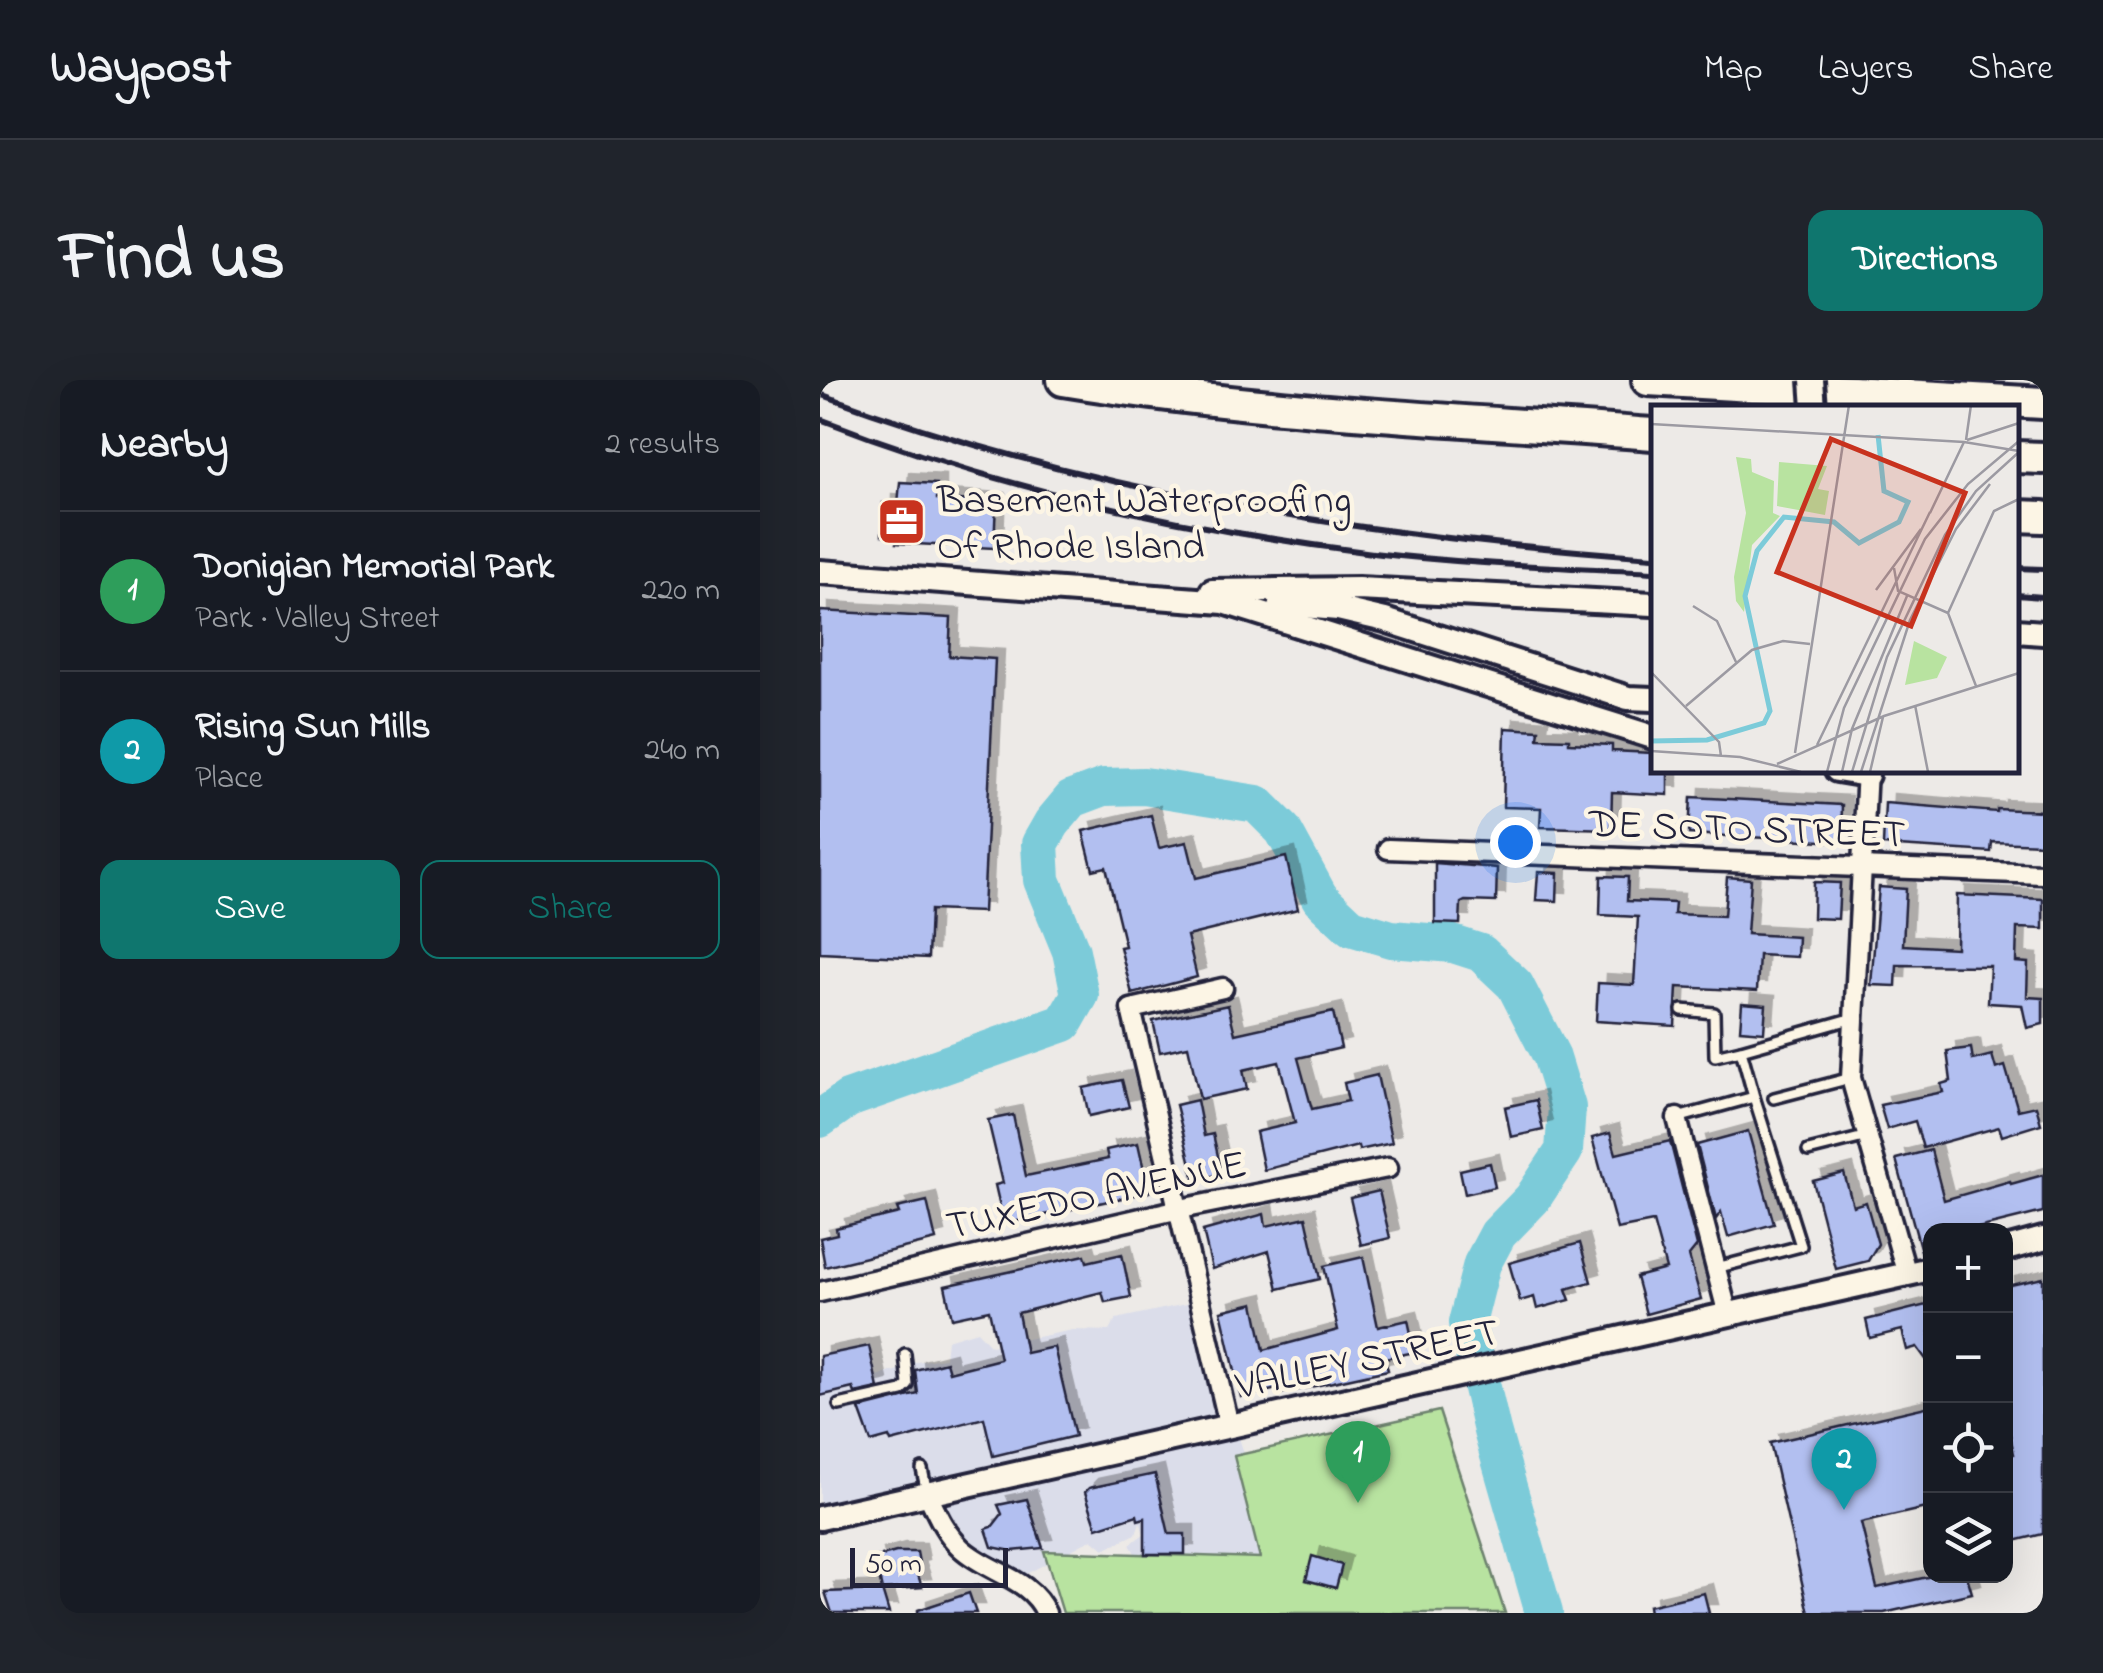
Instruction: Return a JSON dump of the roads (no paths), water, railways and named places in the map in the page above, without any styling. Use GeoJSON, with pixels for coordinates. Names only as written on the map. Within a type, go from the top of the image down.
{"type":"FeatureCollection","features":[{"type":"Feature","properties":{"kind":"highway"},"geometry":{"type":"LineString","coordinates":[[1063,380],[1214,400],[1651,434]]}},
{"type":"Feature","properties":{"kind":"highway"},"geometry":{"type":"LineString","coordinates":[[1648,380],[2043,403]]}},
{"type":"Feature","properties":{"kind":"highway"},"geometry":{"type":"LineString","coordinates":[[2018,457],[2043,458]]}},
{"type":"Feature","properties":{"kind":"highway"},"geometry":{"type":"LineString","coordinates":[[2018,516],[2043,517]]}},
{"type":"Feature","properties":{"kind":"main road"},"geometry":{"type":"LineString","coordinates":[[1812,380],[1814,405]]}},
{"type":"Feature","properties":{"kind":"main road"},"geometry":{"type":"LineString","coordinates":[[820,572],[1077,593],[1299,604],[1353,613],[1628,698],[1651,699]]}},
{"type":"Feature","properties":{"kind":"main road"},"geometry":{"type":"LineString","coordinates":[[1077,593],[1358,589],[1651,604]]}},
{"type":"Feature","properties":{"kind":"main road"},"geometry":{"type":"LineString","coordinates":[[1224,602],[1651,735]]}},
{"type":"Feature","properties":{"kind":"main road"},"geometry":{"type":"LineString","coordinates":[[2018,631],[2043,633]]}},
{"type":"Feature","properties":{"kind":"main road"},"geometry":{"type":"LineString","coordinates":[[2013,1246],[2043,1238]]}},
{"type":"Feature","properties":{"kind":"main road","name":"VALLEY STREET"},"geometry":{"type":"LineString","coordinates":[[820,1518],[1923,1271]]}},
{"type":"Feature","properties":{"kind":"street"},"geometry":{"type":"LineString","coordinates":[[1867,773],[1851,1078],[1907,1275]]}},
{"type":"Feature","properties":{"kind":"street","name":"DE SOTO STREET"},"geometry":{"type":"LineString","coordinates":[[1388,849],[2043,874]]}},
{"type":"Feature","properties":{"kind":"street"},"geometry":{"type":"LineString","coordinates":[[1224,988],[1131,1008],[1229,1425]]}},
{"type":"Feature","properties":{"kind":"street"},"geometry":{"type":"LineString","coordinates":[[1677,1118],[1728,1315]]}},
{"type":"Feature","properties":{"kind":"street","name":"TUXEDO AVENUE"},"geometry":{"type":"LineString","coordinates":[[820,1292],[1180,1209],[1388,1168]]}},
{"type":"Feature","properties":{"kind":"street"},"geometry":{"type":"LineString","coordinates":[[928,1495],[944,1528],[963,1550],[1038,1596],[1046,1613]]}},
{"type":"Feature","properties":{"kind":"lane"},"geometry":{"type":"LineString","coordinates":[[1682,1010],[1714,1014],[1715,1056],[1854,1018]]}},
{"type":"Feature","properties":{"kind":"lane"},"geometry":{"type":"LineString","coordinates":[[1716,1268],[1801,1246],[1741,1050]]}},
{"type":"Feature","properties":{"kind":"lane"},"geometry":{"type":"LineString","coordinates":[[1774,1098],[1851,1078]]}},
{"type":"Feature","properties":{"kind":"lane"},"geometry":{"type":"LineString","coordinates":[[1677,1118],[1754,1097]]}},
{"type":"Feature","properties":{"kind":"lane"},"geometry":{"type":"LineString","coordinates":[[1808,1152],[1868,1136]]}},
{"type":"Feature","properties":{"kind":"lane"},"geometry":{"type":"LineString","coordinates":[[839,1405],[902,1391],[908,1385],[905,1354]]}},
{"type":"Feature","properties":{"kind":"lane"},"geometry":{"type":"LineString","coordinates":[[922,1469],[928,1495]]}},
{"type":"Feature","properties":{"kind":"waterway"},"geometry":{"type":"LineString","coordinates":[[820,1119],[848,1099],[1064,1023],[1080,995],[1071,951],[1042,880],[1040,844],[1072,799],[1104,787],[1144,786],[1257,804],[1283,830],[1320,898],[1351,927],[1391,939],[1453,944],[1481,953],[1515,985],[1551,1055],[1567,1107],[1564,1151],[1532,1199],[1498,1234],[1482,1264],[1467,1323],[1492,1431],[1544,1613]]}},
{"type":"Feature","properties":{"kind":"railway"},"geometry":{"type":"LineString","coordinates":[[820,394],[1024,459],[1231,505],[1440,537],[1651,557]]}},
{"type":"Feature","properties":{"kind":"railway"},"geometry":{"type":"LineString","coordinates":[[820,419],[1023,486],[1232,532],[1408,557],[1651,572]]}},
{"type":"Feature","properties":{"kind":"railway"},"geometry":{"type":"LineString","coordinates":[[2018,568],[2043,569]]}},
{"type":"Feature","properties":{"kind":"railway"},"geometry":{"type":"LineString","coordinates":[[2018,595],[2043,597]]}},
{"type":"Feature","properties":{"kind":"place","name":"Basement Waterproofing Of Rhode Island"},"geometry":{"type":"Point","coordinates":[902,521]}},
{"type":"Feature","properties":{"kind":"place","name":"Donigian Memorial Park"},"geometry":{"type":"Point","coordinates":[1358,1503]}},
{"type":"Feature","properties":{"kind":"place","name":"Rising Sun Mills"},"geometry":{"type":"Point","coordinates":[1844,1510]}}]}
